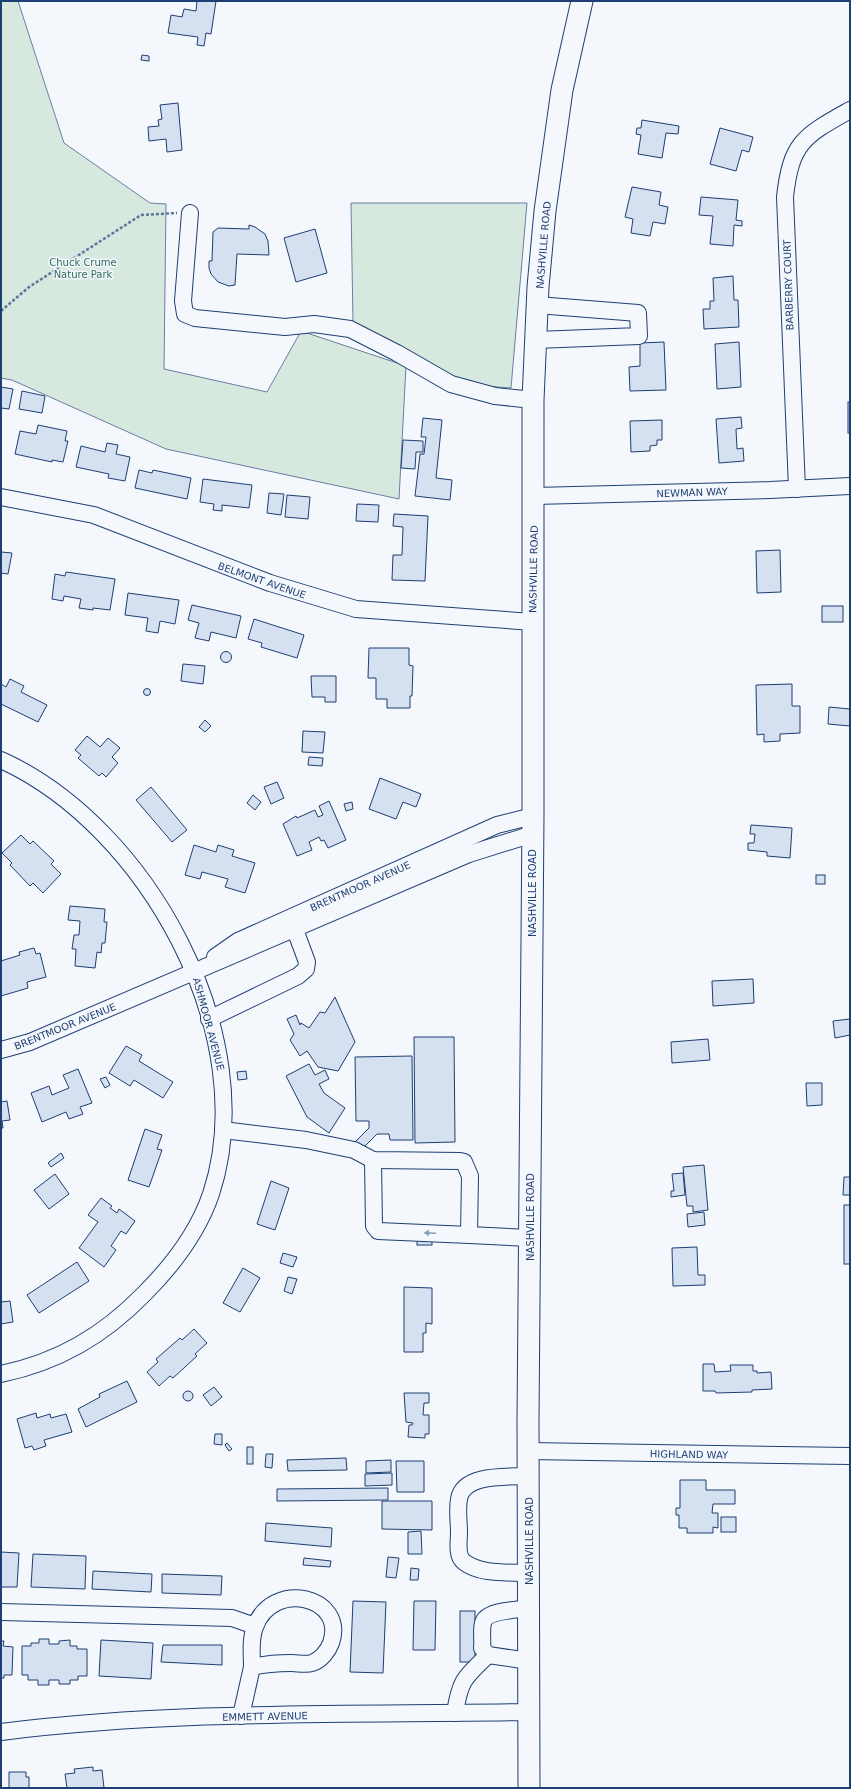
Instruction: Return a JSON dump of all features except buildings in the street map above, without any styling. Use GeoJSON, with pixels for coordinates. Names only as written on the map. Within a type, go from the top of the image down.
{"type":"FeatureCollection","features":[{"type":"Feature","properties":{"kind":"main road","name":"NASHVILLE ROAD"},"geometry":{"type":"LineString","coordinates":[[529,1788],[528,1451],[533,825],[533,400],[545,211],[562,90],[582,1]]}},
{"type":"Feature","properties":{"kind":"street","name":"BARBERRY COURT"},"geometry":{"type":"LineString","coordinates":[[797,489],[784,197],[787,175],[796,150],[805,138],[818,128],[850,110]]}},
{"type":"Feature","properties":{"kind":"street"},"geometry":{"type":"LineString","coordinates":[[190,213],[183,301],[186,314],[195,318],[285,327],[314,324],[350,329],[397,353],[451,384],[495,396],[533,400]]}},
{"type":"Feature","properties":{"kind":"street"},"geometry":{"type":"LineString","coordinates":[[536,340],[639,336],[638,313],[538,305]]}},
{"type":"Feature","properties":{"kind":"street","name":"NEWMAN WAY"},"geometry":{"type":"LineString","coordinates":[[534,496],[797,489],[850,486]]}},
{"type":"Feature","properties":{"kind":"street","name":"BELMONT AVENUE"},"geometry":{"type":"LineString","coordinates":[[1,497],[94,515],[270,583],[356,609],[532,622]]}},
{"type":"Feature","properties":{"kind":"street","name":"ASHMOOR AVENUE"},"geometry":{"type":"LineString","coordinates":[[1,760],[58,794],[103,834],[140,876],[167,917],[195,973],[209,1019],[224,1082],[221,1153],[210,1195],[189,1238],[162,1276],[128,1310],[91,1339],[49,1361],[1,1374]]}},
{"type":"Feature","properties":{"kind":"street","name":"BRENTMOOR AVENUE"},"geometry":{"type":"LineString","coordinates":[[1,1050],[30,1042],[195,973],[292,924],[469,854],[533,825]]}},
{"type":"Feature","properties":{"kind":"street"},"geometry":{"type":"LineString","coordinates":[[209,1019],[298,976],[306,969],[307,962],[292,924]]}},
{"type":"Feature","properties":{"kind":"street"},"geometry":{"type":"LineString","coordinates":[[223,1130],[306,1140],[354,1150],[373,1160],[460,1160],[464,1162],[470,1176],[469,1236]]}},
{"type":"Feature","properties":{"kind":"street"},"geometry":{"type":"LineString","coordinates":[[373,1160],[374,1226],[378,1231],[530,1238]]}},
{"type":"Feature","properties":{"kind":"street","name":"HIGHLAND WAY"},"geometry":{"type":"LineString","coordinates":[[528,1451],[850,1456]]}},
{"type":"Feature","properties":{"kind":"street"},"geometry":{"type":"LineString","coordinates":[[528,1476],[487,1478],[472,1482],[462,1491],[459,1499],[458,1550],[462,1560],[471,1566],[488,1571],[529,1573]]}},
{"type":"Feature","properties":{"kind":"street"},"geometry":{"type":"LineString","coordinates":[[241,1716],[252,1667],[253,1635],[255,1626],[271,1604],[286,1599],[300,1598],[316,1603],[323,1608],[330,1618],[333,1630],[332,1639],[328,1650],[319,1659],[312,1663],[268,1664],[252,1667]]}},
{"type":"Feature","properties":{"kind":"street"},"geometry":{"type":"LineString","coordinates":[[529,1608],[498,1612],[486,1618],[483,1622],[482,1648],[488,1655],[529,1661]]}},
{"type":"Feature","properties":{"kind":"street"},"geometry":{"type":"LineString","coordinates":[[1,1612],[232,1618],[255,1626]]}},
{"type":"Feature","properties":{"kind":"street"},"geometry":{"type":"LineString","coordinates":[[455,1713],[458,1694],[465,1677],[488,1655]]}},
{"type":"Feature","properties":{"kind":"street","name":"EMMETT AVENUE"},"geometry":{"type":"LineString","coordinates":[[1,1732],[129,1720],[241,1716],[529,1712]]}},
{"type":"Feature","properties":{"kind":"path"},"geometry":{"type":"LineString","coordinates":[[1,310],[29,287],[140,215],[190,213]]}},
{"type":"Feature","properties":{"kind":"green space","name":"Chuck Crume Nature Park"},"geometry":{"type":"Polygon","coordinates":[[[1,1],[18,1],[64,143],[150,203],[166,204],[164,369],[267,392],[301,331],[406,366],[399,499],[166,449],[12,380],[1,378],[1,1]]]}},
{"type":"Feature","properties":{"kind":"green space"},"geometry":{"type":"Polygon","coordinates":[[[351,203],[527,203],[511,388],[470,385],[353,322],[351,203]]]}}]}
